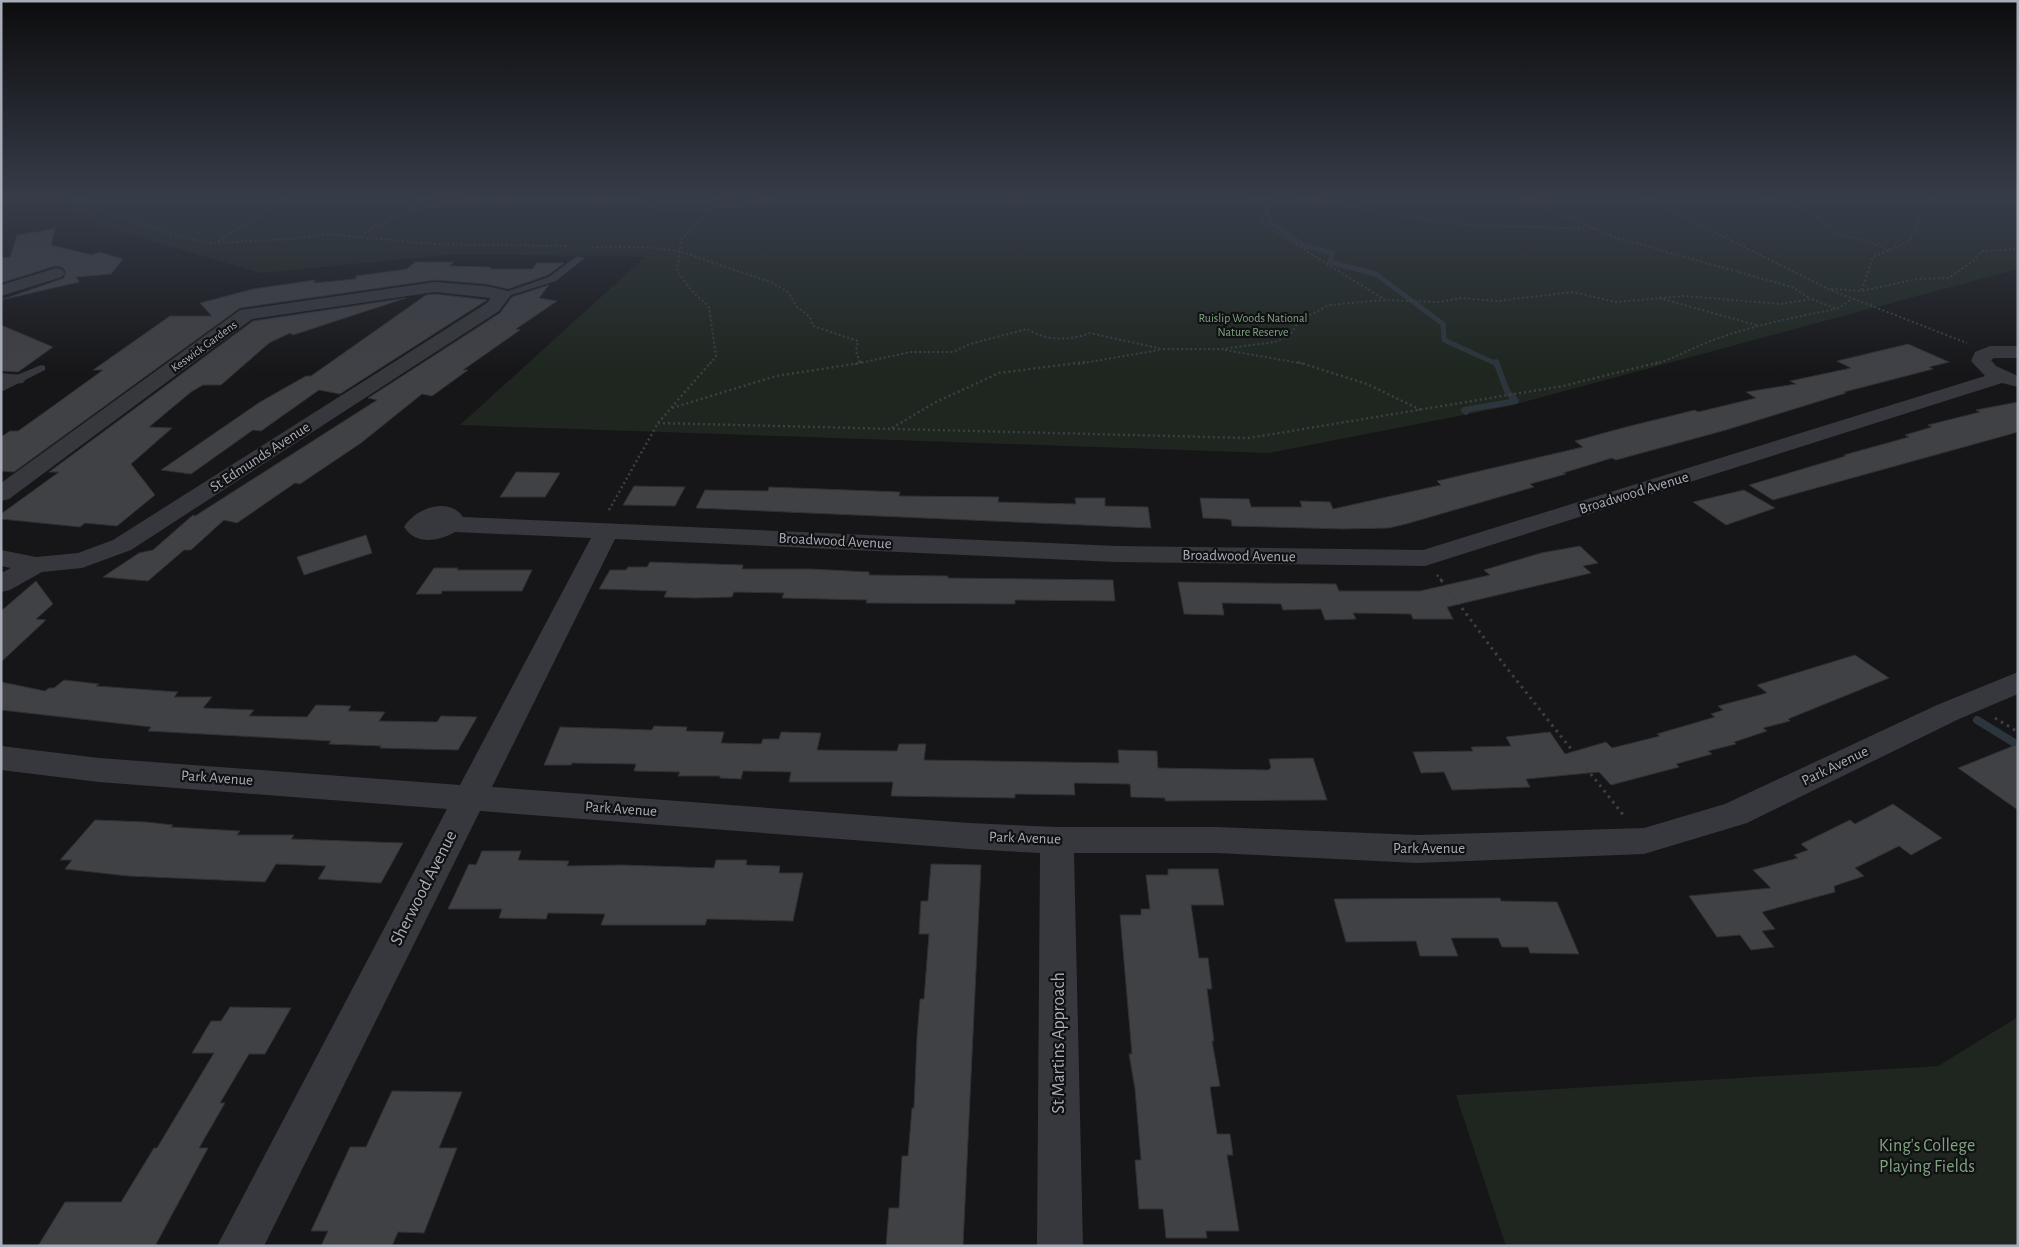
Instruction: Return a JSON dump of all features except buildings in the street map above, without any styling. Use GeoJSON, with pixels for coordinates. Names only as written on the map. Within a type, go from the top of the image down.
{"type":"FeatureCollection","features":[{"type":"Feature","properties":{"kind":"street"},"geometry":{"type":"LineString","coordinates":[[1,291],[58,272]]}},
{"type":"Feature","properties":{"kind":"street","name":"Keswick Gardens"},"geometry":{"type":"LineString","coordinates":[[1,494],[247,314],[435,287],[486,291],[502,295]]}},
{"type":"Feature","properties":{"kind":"street","name":"St Edmunds Avenue"},"geometry":{"type":"LineString","coordinates":[[1,584],[36,565],[82,560],[122,545],[493,307],[502,295]]}},
{"type":"Feature","properties":{"kind":"street"},"geometry":{"type":"LineString","coordinates":[[2010,380],[1989,370],[1981,361],[1982,356],[1990,352],[2018,352]]}},
{"type":"Feature","properties":{"kind":"street","name":"Broadwood Avenue"},"geometry":{"type":"LineString","coordinates":[[450,524],[1116,554],[1425,558],[2010,380]]}},
{"type":"Feature","properties":{"kind":"street","name":"Sherwood Avenue"},"geometry":{"type":"LineString","coordinates":[[240,1246],[470,798],[603,531]]}},
{"type":"Feature","properties":{"kind":"street"},"geometry":{"type":"LineString","coordinates":[[1,558],[36,565]]}},
{"type":"Feature","properties":{"kind":"street","name":"Park Avenue"},"geometry":{"type":"LineString","coordinates":[[1,758],[99,770],[970,836],[1057,840],[1217,840],[1417,849],[1644,841],[1735,814],[1948,712],[2018,682]]}},
{"type":"Feature","properties":{"kind":"street","name":"St Martins Approach"},"geometry":{"type":"LineString","coordinates":[[1057,840],[1060,1246]]}},
{"type":"Feature","properties":{"kind":"lane"},"geometry":{"type":"LineString","coordinates":[[502,295],[541,285],[568,270],[580,258]]}},
{"type":"Feature","properties":{"kind":"lane"},"geometry":{"type":"LineString","coordinates":[[6,382],[40,368]]}},
{"type":"Feature","properties":{"kind":"path"},"geometry":{"type":"LineString","coordinates":[[603,531],[658,423],[706,370],[716,356],[709,307],[691,290],[677,270],[678,256]]}},
{"type":"Feature","properties":{"kind":"path"},"geometry":{"type":"LineString","coordinates":[[694,256],[773,283],[789,293],[796,306],[810,318],[813,326],[858,342],[856,351],[860,363]]}},
{"type":"Feature","properties":{"kind":"path"},"geometry":{"type":"LineString","coordinates":[[1315,256],[1385,300]]}},
{"type":"Feature","properties":{"kind":"path"},"geometry":{"type":"LineString","coordinates":[[1682,256],[1792,287],[1812,299],[1837,309]]}},
{"type":"Feature","properties":{"kind":"path"},"geometry":{"type":"LineString","coordinates":[[1763,256],[1828,289],[1990,352]]}},
{"type":"Feature","properties":{"kind":"path"},"geometry":{"type":"LineString","coordinates":[[1862,291],[1875,256]]}},
{"type":"Feature","properties":{"kind":"path"},"geometry":{"type":"LineString","coordinates":[[1828,289],[1862,291],[1901,281],[1948,278],[1977,256]]}},
{"type":"Feature","properties":{"kind":"path"},"geometry":{"type":"LineString","coordinates":[[891,428],[934,403],[999,373],[1076,364],[1162,349],[1222,349],[1276,342],[1290,335],[1298,321],[1328,306],[1385,300],[1425,301],[1461,298],[1497,301],[1573,292],[1616,302],[1656,298],[1713,297],[1781,304],[1812,299]]}},
{"type":"Feature","properties":{"kind":"path"},"geometry":{"type":"LineString","coordinates":[[1656,298],[1758,325]]}},
{"type":"Feature","properties":{"kind":"path"},"geometry":{"type":"LineString","coordinates":[[658,423],[1249,438],[1563,386],[1670,360],[1713,340],[1758,325],[1837,309],[1852,299]]}},
{"type":"Feature","properties":{"kind":"path"},"geometry":{"type":"LineString","coordinates":[[671,408],[776,376],[860,363],[910,352],[953,352],[970,344],[1027,329],[1039,337],[1055,339],[1090,333],[1116,337],[1162,349]]}},
{"type":"Feature","properties":{"kind":"path"},"geometry":{"type":"LineString","coordinates":[[1222,349],[1307,364],[1367,384],[1422,410]]}},
{"type":"Feature","properties":{"kind":"path"},"geometry":{"type":"LineString","coordinates":[[1425,558],[1502,662],[1644,841]]}},
{"type":"Feature","properties":{"kind":"green space","name":"Ruislip Woods National Nature Reserve"},"geometry":{"type":"Polygon","coordinates":[[[204,256],[435,256],[260,273],[204,256]]]}},
{"type":"Feature","properties":{"kind":"green space","name":"Ruislip Woods National Nature Reserve"},"geometry":{"type":"Polygon","coordinates":[[[595,256],[2018,256],[2018,269],[1505,407],[1269,453],[460,425],[645,257],[595,256]]]}},
{"type":"Feature","properties":{"kind":"green space","name":"King's College Playing Fields"},"geometry":{"type":"Polygon","coordinates":[[[2018,1017],[2018,1246],[1506,1246],[1456,1095],[1938,1066],[2018,1017]]]}},
{"type":"Feature","properties":{"kind":"waterway"},"geometry":{"type":"LineString","coordinates":[[1331,256],[1330,262],[1376,274],[1443,324],[1444,340],[1497,364]]}},
{"type":"Feature","properties":{"kind":"waterway"},"geometry":{"type":"LineString","coordinates":[[1466,412],[1464,410],[1516,401],[1507,391],[1497,364]]}},
{"type":"Feature","properties":{"kind":"waterway"},"geometry":{"type":"LineString","coordinates":[[1977,720],[2018,745]]}}]}
